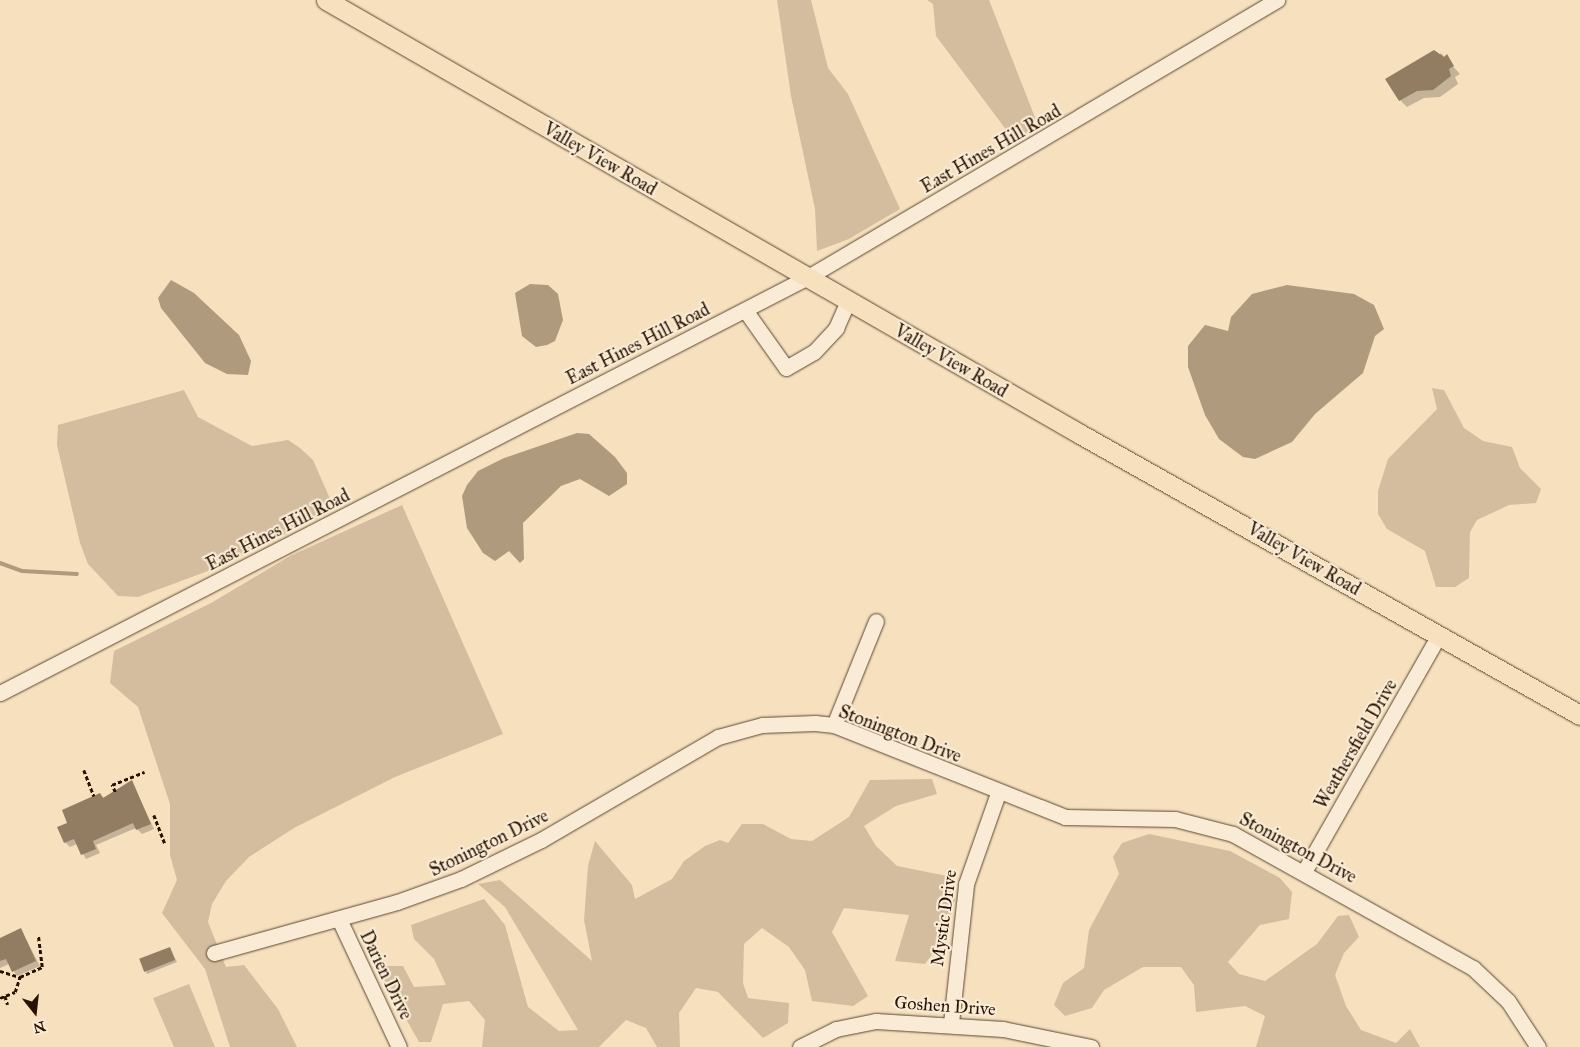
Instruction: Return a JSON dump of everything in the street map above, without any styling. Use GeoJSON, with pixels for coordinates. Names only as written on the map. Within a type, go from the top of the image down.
{"type":"FeatureCollection","features":[{"type":"Feature","properties":{"kind":"main road","name":"Valley View Road"},"geometry":{"type":"LineString","coordinates":[[326,0],[848,301],[1580,715]]}},
{"type":"Feature","properties":{"kind":"street","name":"East Hines Hill Road"},"geometry":{"type":"LineString","coordinates":[[0,693],[808,277],[1277,0]]}},
{"type":"Feature","properties":{"kind":"street"},"geometry":{"type":"LineString","coordinates":[[745,310],[786,368],[814,352],[836,328],[848,301]]}},
{"type":"Feature","properties":{"kind":"street"},"geometry":{"type":"LineString","coordinates":[[834,725],[876,621]]}},
{"type":"Feature","properties":{"kind":"street","name":"Weathersfield Drive"},"geometry":{"type":"LineString","coordinates":[[1305,870],[1439,635]]}},
{"type":"Feature","properties":{"kind":"street","name":"Stonington Drive"},"geometry":{"type":"LineString","coordinates":[[214,953],[339,919],[433,890],[489,866],[718,736],[777,723],[834,725],[998,793],[1065,817],[1175,819],[1214,827],[1305,870],[1473,968],[1508,1001],[1538,1047]]}},
{"type":"Feature","properties":{"kind":"street","name":"Mystic Drive"},"geometry":{"type":"LineString","coordinates":[[951,1023],[966,884],[998,793]]}},
{"type":"Feature","properties":{"kind":"street","name":"Darien Drive"},"geometry":{"type":"LineString","coordinates":[[339,919],[399,1047]]}},
{"type":"Feature","properties":{"kind":"street","name":"Goshen Drive"},"geometry":{"type":"LineString","coordinates":[[800,1047],[836,1029],[868,1022],[951,1023],[1063,1038],[1091,1047]]}},
{"type":"Feature","properties":{"kind":"path"},"geometry":{"type":"LineString","coordinates":[[84,770],[94,796]]}},
{"type":"Feature","properties":{"kind":"path"},"geometry":{"type":"LineString","coordinates":[[115,792],[112,785],[145,772]]}},
{"type":"Feature","properties":{"kind":"path"},"geometry":{"type":"LineString","coordinates":[[154,815],[165,842]]}},
{"type":"Feature","properties":{"kind":"path"},"geometry":{"type":"LineString","coordinates":[[0,998],[15,992],[20,977],[43,964],[38,936]]}},
{"type":"Feature","properties":{"kind":"path"},"geometry":{"type":"LineString","coordinates":[[0,971],[20,977]]}},
{"type":"Feature","properties":{"kind":"path"},"geometry":{"type":"LineString","coordinates":[[4,996],[8,1004]]}},
{"type":"Feature","properties":{"kind":"shaded area"},"geometry":{"type":"Polygon","coordinates":[[[777,0],[811,0],[828,68],[848,94],[900,209],[849,239],[817,251],[815,209],[791,96],[777,0]]]}},
{"type":"Feature","properties":{"kind":"shaded area"},"geometry":{"type":"Polygon","coordinates":[[[927,0],[989,0],[1038,125],[1016,143],[936,36],[933,4],[927,0]]]}},
{"type":"Feature","properties":{"kind":"shaded area"},"geometry":{"type":"Polygon","coordinates":[[[171,280],[194,293],[239,335],[251,361],[248,375],[227,374],[205,363],[161,308],[158,298],[171,280]]]}},
{"type":"Feature","properties":{"kind":"shaded area"},"geometry":{"type":"Polygon","coordinates":[[[530,284],[548,285],[558,294],[563,320],[555,341],[547,345],[536,347],[522,336],[515,293],[530,284]]]}},
{"type":"Feature","properties":{"kind":"shaded area"},"geometry":{"type":"Polygon","coordinates":[[[1287,285],[1354,294],[1374,305],[1384,329],[1375,336],[1363,373],[1315,414],[1292,442],[1255,459],[1243,457],[1219,439],[1205,415],[1188,367],[1188,346],[1205,325],[1228,331],[1231,317],[1252,294],[1287,285]]]}},
{"type":"Feature","properties":{"kind":"shaded area"},"geometry":{"type":"Polygon","coordinates":[[[1432,388],[1444,390],[1464,428],[1483,441],[1512,447],[1520,468],[1541,489],[1536,503],[1509,505],[1477,520],[1470,532],[1469,578],[1455,587],[1436,587],[1425,551],[1387,529],[1378,514],[1378,491],[1388,459],[1437,409],[1432,388]]]}},
{"type":"Feature","properties":{"kind":"shaded area"},"geometry":{"type":"Polygon","coordinates":[[[184,390],[198,417],[252,446],[288,440],[300,448],[313,460],[331,501],[330,512],[216,568],[138,597],[118,596],[88,564],[80,543],[57,445],[58,425],[184,390]]]}},
{"type":"Feature","properties":{"kind":"shaded area"},"geometry":{"type":"Polygon","coordinates":[[[577,433],[589,434],[615,457],[627,473],[627,484],[609,496],[580,479],[561,486],[523,523],[524,559],[520,563],[509,551],[495,561],[483,553],[467,528],[462,496],[467,485],[478,471],[504,458],[577,433]]]}},
{"type":"Feature","properties":{"kind":"shaded area"},"geometry":{"type":"Polygon","coordinates":[[[402,505],[503,734],[395,777],[294,828],[249,857],[226,881],[212,904],[208,922],[226,967],[244,965],[278,1009],[297,1047],[230,1047],[205,969],[162,913],[177,880],[170,855],[170,804],[138,707],[110,683],[114,651],[211,603],[290,556],[402,505]]]}},
{"type":"Feature","properties":{"kind":"shaded area"},"geometry":{"type":"Polygon","coordinates":[[[932,779],[937,794],[896,806],[864,826],[876,846],[897,866],[952,877],[955,899],[945,937],[925,964],[895,961],[909,915],[844,908],[832,932],[868,996],[853,1006],[812,1001],[805,970],[789,947],[762,928],[744,944],[743,983],[748,998],[789,1003],[788,1023],[763,1038],[718,992],[696,988],[679,1013],[680,1047],[657,1047],[646,1028],[626,1020],[599,1047],[482,1047],[485,1020],[469,1001],[443,1004],[431,1042],[419,1042],[376,966],[403,966],[414,987],[446,985],[434,959],[414,939],[411,925],[484,899],[505,925],[528,1007],[559,1031],[578,1030],[505,907],[478,884],[500,880],[592,961],[584,920],[588,866],[595,841],[632,885],[635,899],[672,879],[684,861],[705,846],[720,840],[728,843],[742,824],[763,824],[791,839],[812,841],[849,817],[870,780],[932,779]]]}},
{"type":"Feature","properties":{"kind":"shaded area"},"geometry":{"type":"Polygon","coordinates":[[[1149,834],[1230,851],[1280,878],[1292,892],[1289,919],[1260,925],[1228,962],[1239,974],[1265,981],[1317,944],[1338,916],[1349,915],[1359,937],[1344,953],[1335,975],[1346,1006],[1361,1030],[1396,1043],[1410,1029],[1420,1047],[1256,1047],[1265,1016],[1245,1006],[1196,1012],[1194,985],[1181,967],[1143,967],[1104,990],[1092,1008],[1065,1016],[1054,1005],[1063,983],[1084,968],[1089,930],[1119,874],[1113,857],[1122,843],[1149,834]]]}},
{"type":"Feature","properties":{"kind":"shaded area"},"geometry":{"type":"Polygon","coordinates":[[[189,984],[215,1047],[174,1047],[153,998],[189,984]]]}},
{"type":"Feature","properties":{"kind":"building"},"geometry":{"type":"Polygon","coordinates":[[[1434,50],[1444,57],[1447,54],[1454,66],[1449,69],[1451,76],[1433,90],[1417,91],[1399,101],[1385,79],[1434,50]]]}},
{"type":"Feature","properties":{"kind":"building"},"geometry":{"type":"Polygon","coordinates":[[[132,780],[151,824],[136,830],[133,823],[93,841],[96,849],[81,855],[74,839],[64,843],[57,827],[67,823],[62,810],[100,793],[103,798],[132,780]]]}},
{"type":"Feature","properties":{"kind":"building"},"geometry":{"type":"Polygon","coordinates":[[[21,928],[36,961],[12,972],[6,959],[0,961],[0,938],[21,928]]]}},
{"type":"Feature","properties":{"kind":"building"},"geometry":{"type":"Polygon","coordinates":[[[170,947],[175,960],[144,972],[139,959],[170,947]]]}},
{"type":"Feature","properties":{"kind":"waterway"},"geometry":{"type":"LineString","coordinates":[[0,563],[22,571],[77,574]]}}]}
